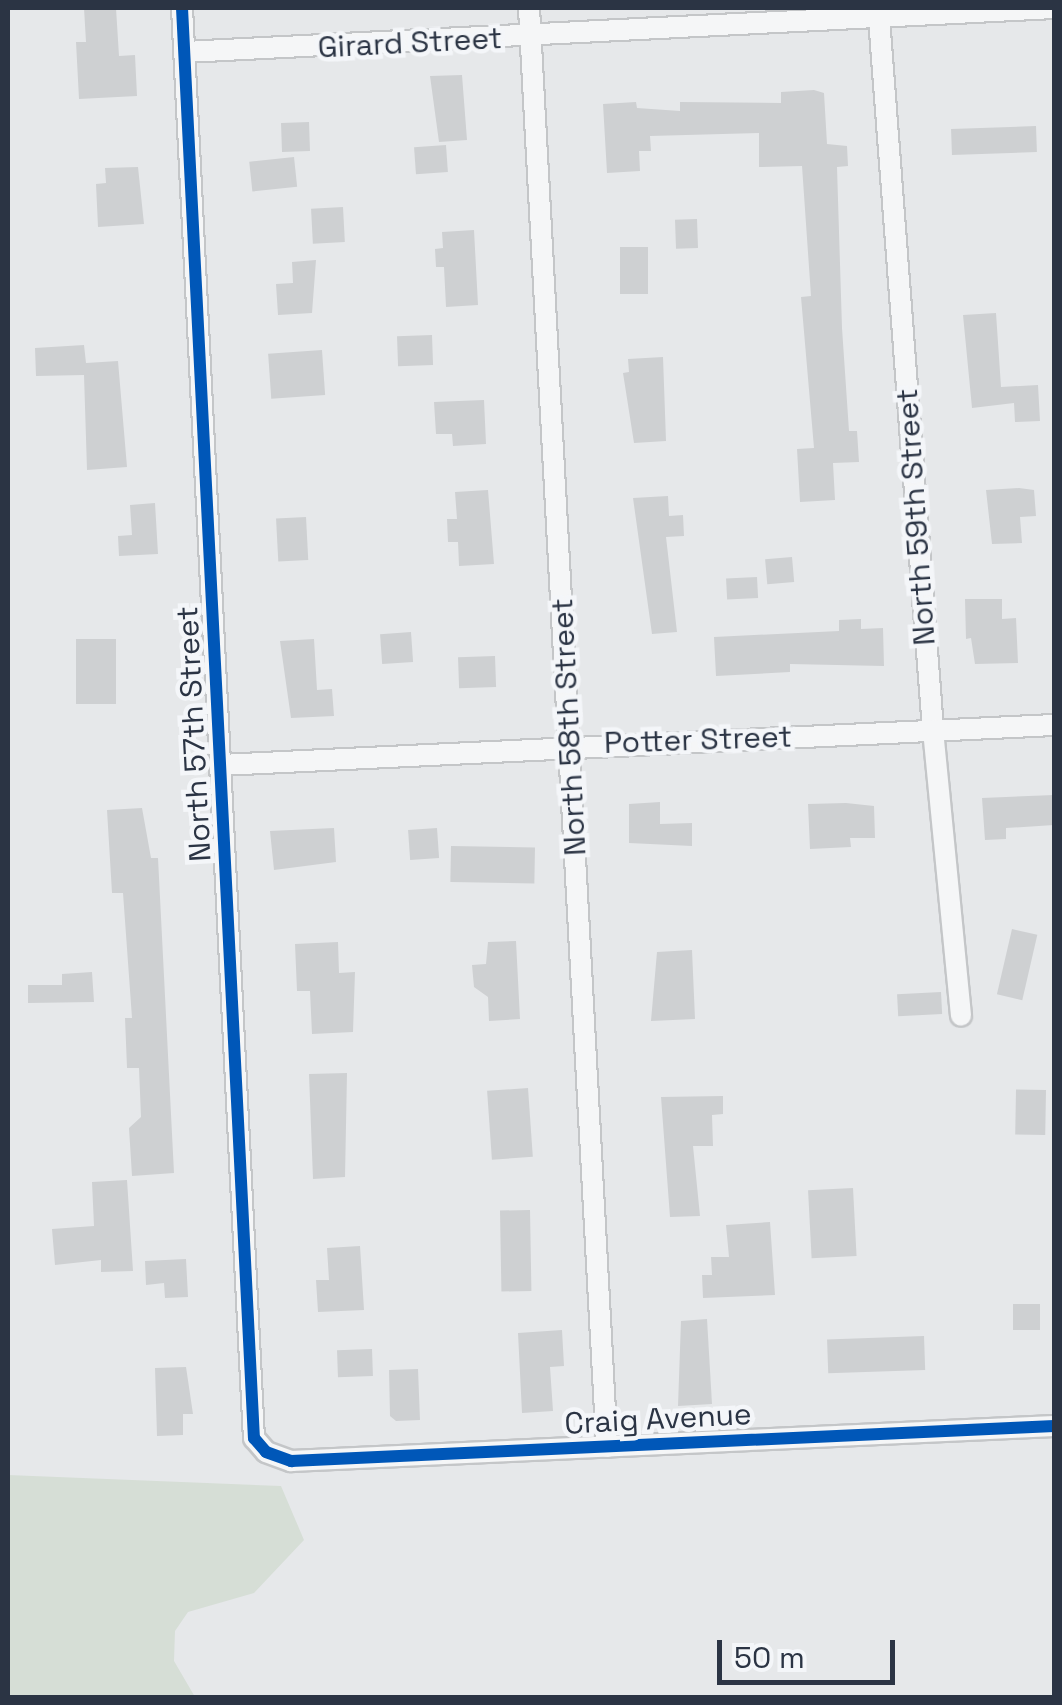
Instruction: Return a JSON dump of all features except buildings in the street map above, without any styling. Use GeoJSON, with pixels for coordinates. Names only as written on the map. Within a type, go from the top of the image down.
{"type":"FeatureCollection","features":[{"type":"Feature","properties":{"kind":"street","name":"North 57th Street"},"geometry":{"type":"LineString","coordinates":[[182,8],[250,1425],[266,1452]]}},
{"type":"Feature","properties":{"kind":"street","name":"North 58th Street"},"geometry":{"type":"LineString","coordinates":[[529,8],[607,1447]]}},
{"type":"Feature","properties":{"kind":"street","name":"Girard Street"},"geometry":{"type":"LineString","coordinates":[[185,52],[1054,8]]}},
{"type":"Feature","properties":{"kind":"street","name":"North 59th Street"},"geometry":{"type":"LineString","coordinates":[[878,18],[932,730],[962,1016]]}},
{"type":"Feature","properties":{"kind":"street","name":"Potter Street"},"geometry":{"type":"LineString","coordinates":[[221,765],[1054,724]]}},
{"type":"Feature","properties":{"kind":"street","name":"Craig Avenue"},"geometry":{"type":"LineString","coordinates":[[266,1452],[291,1461],[1054,1426]]}},
{"type":"Feature","properties":{"kind":"shaded area"},"geometry":{"type":"Polygon","coordinates":[[[8,1475],[281,1486],[304,1540],[254,1593],[188,1612],[175,1631],[174,1661],[195,1697],[8,1697],[8,1475]]]}},
{"type":"Feature","properties":{"kind":"cycle path"},"geometry":{"type":"LineString","coordinates":[[182,8],[254,1438],[266,1452],[291,1461],[1054,1426]]}}]}
